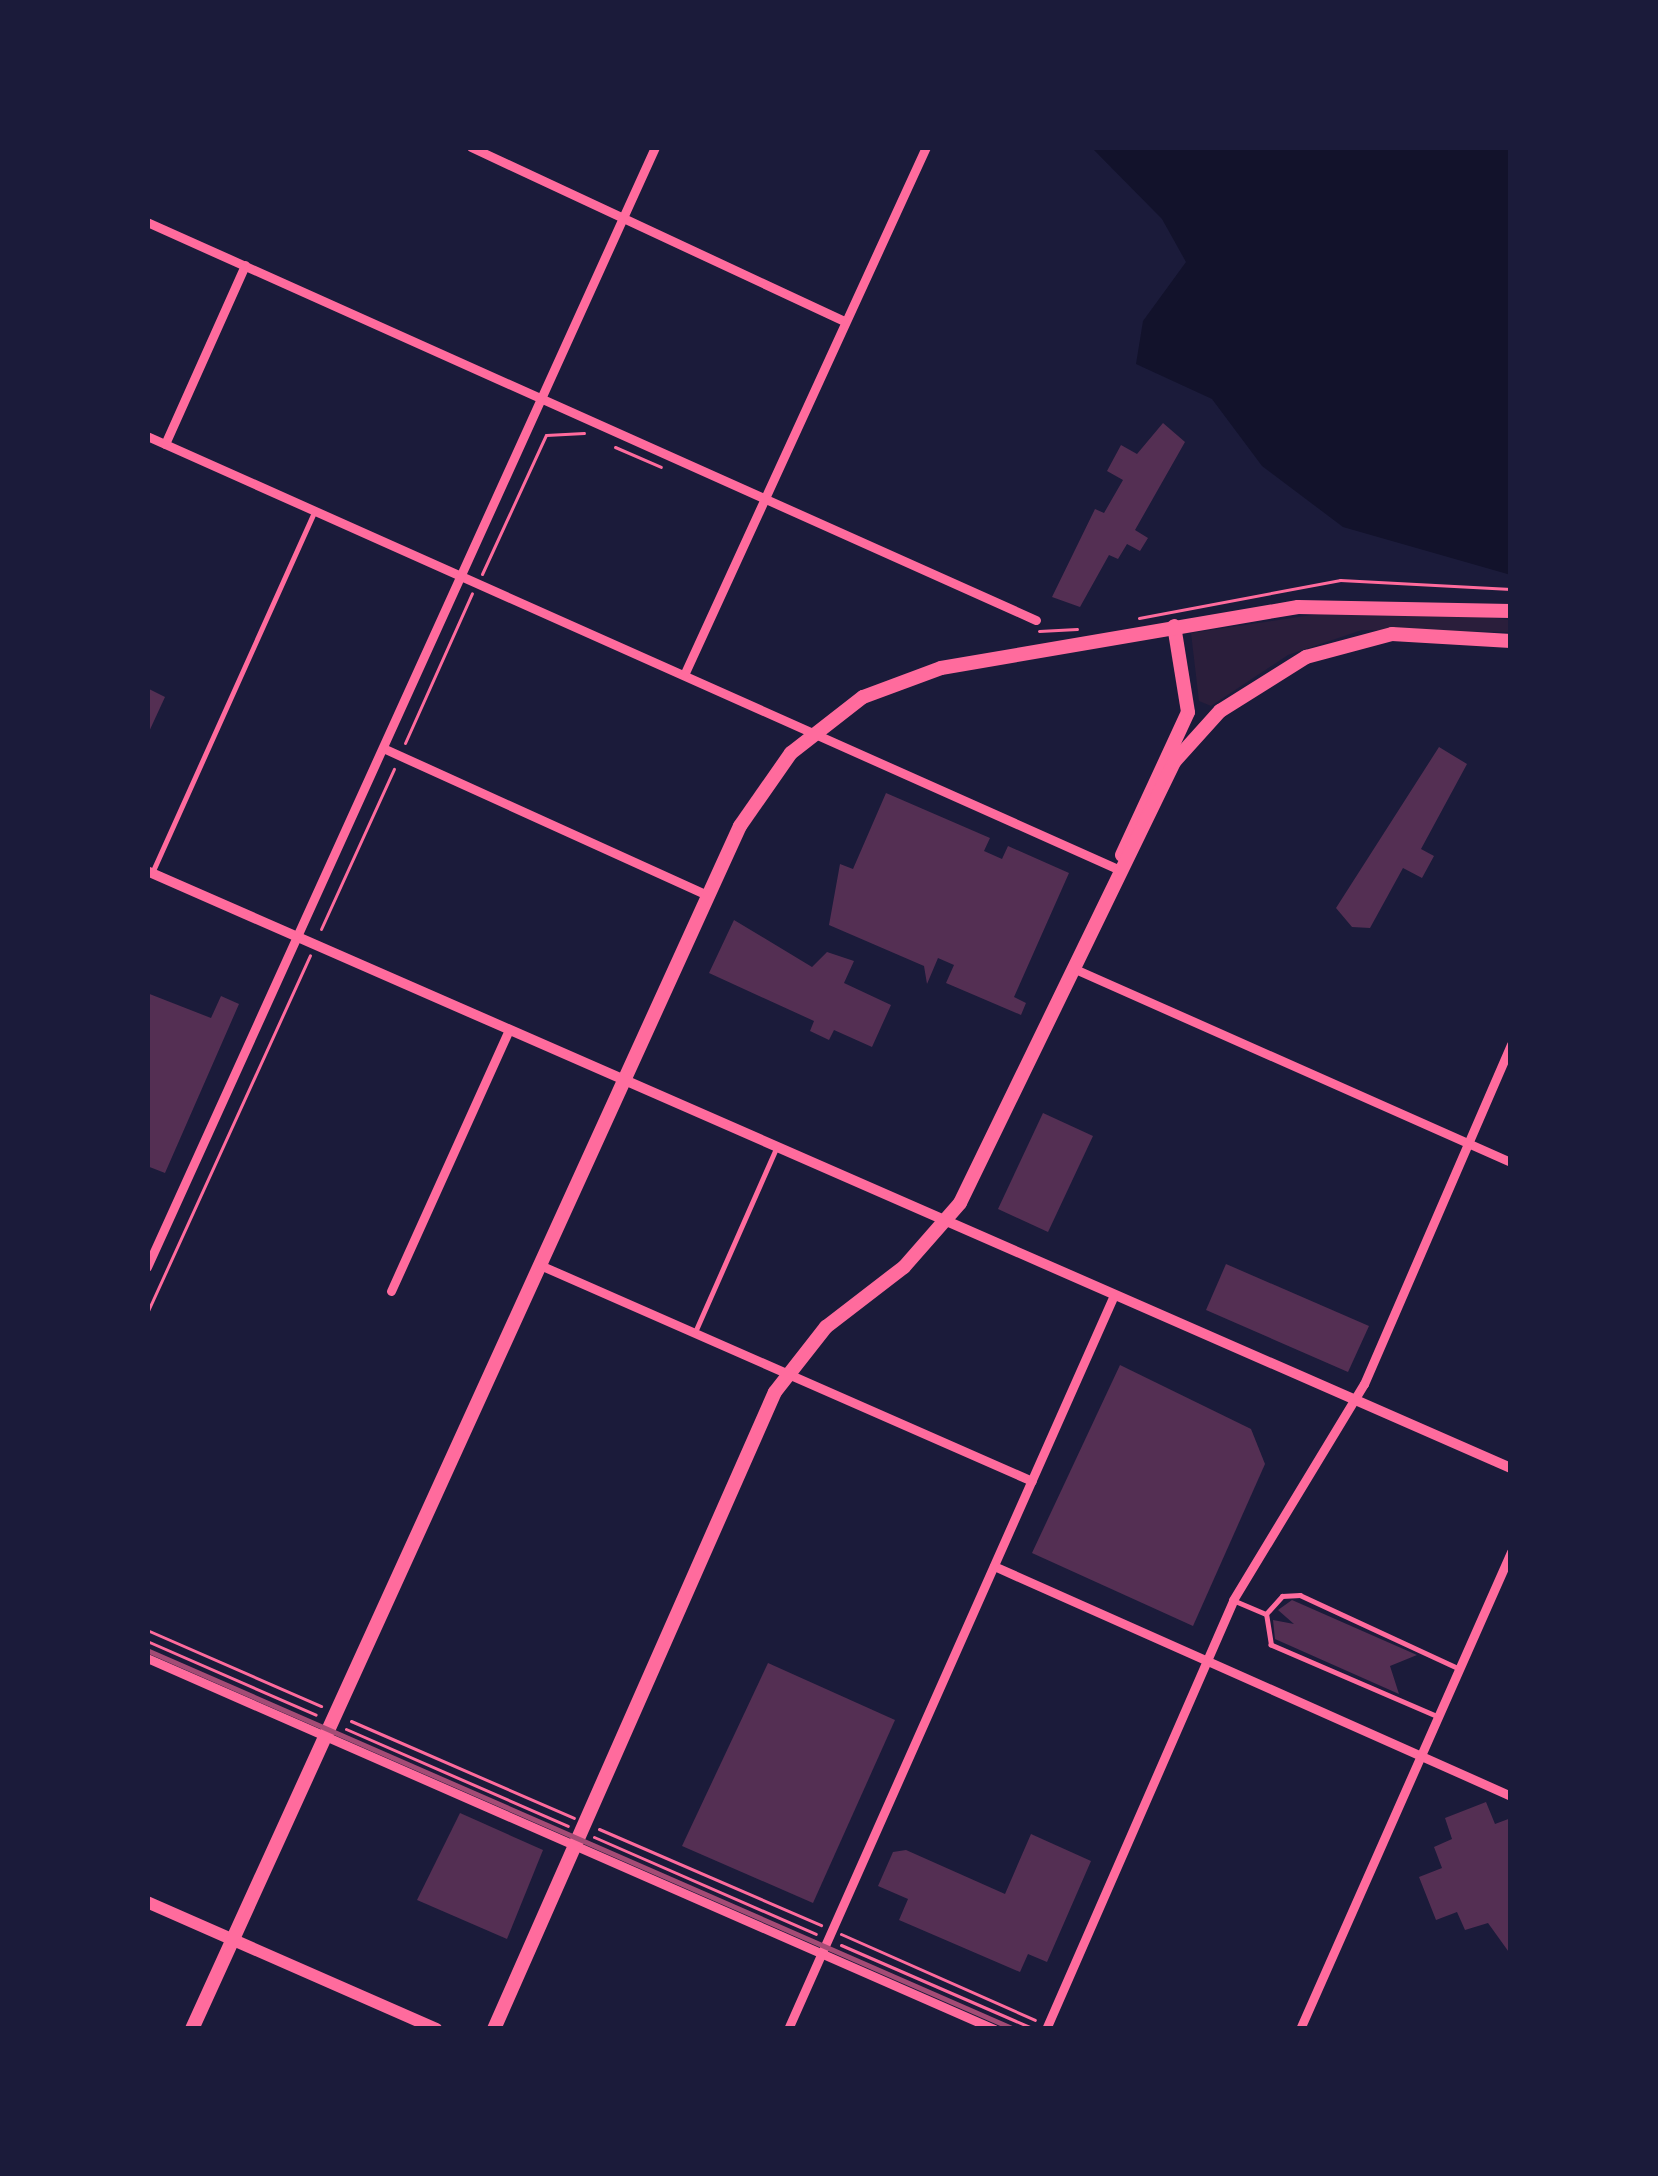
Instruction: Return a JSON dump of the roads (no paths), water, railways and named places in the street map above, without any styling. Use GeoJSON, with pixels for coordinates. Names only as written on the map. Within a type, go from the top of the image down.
{"type":"FeatureCollection","features":[{"type":"Feature","properties":{"kind":"main road"},"geometry":{"type":"LineString","coordinates":[[192,2029],[756,797],[812,734],[913,676],[1174,626],[1413,602],[1511,611]]}},
{"type":"Feature","properties":{"kind":"main road"},"geometry":{"type":"LineString","coordinates":[[1120,870],[1125,834],[1188,712],[1174,626]]}},
{"type":"Feature","properties":{"kind":"main road"},"geometry":{"type":"LineString","coordinates":[[494,2029],[788,1371],[946,1223],[1120,870],[1196,735],[1276,671],[1345,645],[1410,634],[1511,641]]}},
{"type":"Feature","properties":{"kind":"main road"},"geometry":{"type":"LineString","coordinates":[[147,1902],[436,2029]]}},
{"type":"Feature","properties":{"kind":"street"},"geometry":{"type":"LineString","coordinates":[[147,1267],[656,147]]}},
{"type":"Feature","properties":{"kind":"street"},"geometry":{"type":"LineString","coordinates":[[684,675],[926,147]]}},
{"type":"Feature","properties":{"kind":"street"},"geometry":{"type":"LineString","coordinates":[[477,148],[844,321]]}},
{"type":"Feature","properties":{"kind":"street"},"geometry":{"type":"LineString","coordinates":[[147,222],[1036,620]]}},
{"type":"Feature","properties":{"kind":"street"},"geometry":{"type":"LineString","coordinates":[[165,444],[245,266]]}},
{"type":"Feature","properties":{"kind":"street"},"geometry":{"type":"LineString","coordinates":[[147,436],[1120,870]]}},
{"type":"Feature","properties":{"kind":"street"},"geometry":{"type":"LineString","coordinates":[[383,748],[709,896]]}},
{"type":"Feature","properties":{"kind":"street"},"geometry":{"type":"LineString","coordinates":[[150,872],[1511,1468]]}},
{"type":"Feature","properties":{"kind":"street"},"geometry":{"type":"LineString","coordinates":[[1075,969],[1511,1162]]}},
{"type":"Feature","properties":{"kind":"street"},"geometry":{"type":"LineString","coordinates":[[391,1291],[509,1030]]}},
{"type":"Feature","properties":{"kind":"street"},"geometry":{"type":"LineString","coordinates":[[1047,2027],[1233,1600],[1355,1400],[1511,1044]]}},
{"type":"Feature","properties":{"kind":"street"},"geometry":{"type":"LineString","coordinates":[[147,1234],[159,1240]]}},
{"type":"Feature","properties":{"kind":"street"},"geometry":{"type":"LineString","coordinates":[[540,1264],[1031,1481]]}},
{"type":"Feature","properties":{"kind":"street"},"geometry":{"type":"LineString","coordinates":[[788,2029],[1114,1295]]}},
{"type":"Feature","properties":{"kind":"street"},"geometry":{"type":"LineString","coordinates":[[1300,2029],[1511,1552]]}},
{"type":"Feature","properties":{"kind":"street"},"geometry":{"type":"LineString","coordinates":[[994,1566],[1511,1796]]}},
{"type":"Feature","properties":{"kind":"street"},"geometry":{"type":"LineString","coordinates":[[147,1658],[994,2029]]}},
{"type":"Feature","properties":{"kind":"lane"},"geometry":{"type":"LineString","coordinates":[[150,872],[315,511]]}},
{"type":"Feature","properties":{"kind":"lane"},"geometry":{"type":"LineString","coordinates":[[695,1331],[776,1149]]}},
{"type":"Feature","properties":{"kind":"lane"},"geometry":{"type":"LineString","coordinates":[[1438,1717],[1271,1645],[1266,1615],[1282,1595],[1300,1594],[1459,1669]]}},
{"type":"Feature","properties":{"kind":"lane"},"geometry":{"type":"LineString","coordinates":[[1233,1600],[1266,1615]]}},
{"type":"Feature","properties":{"kind":"railway"},"geometry":{"type":"LineString","coordinates":[[147,1650],[1014,2029]]}}]}
